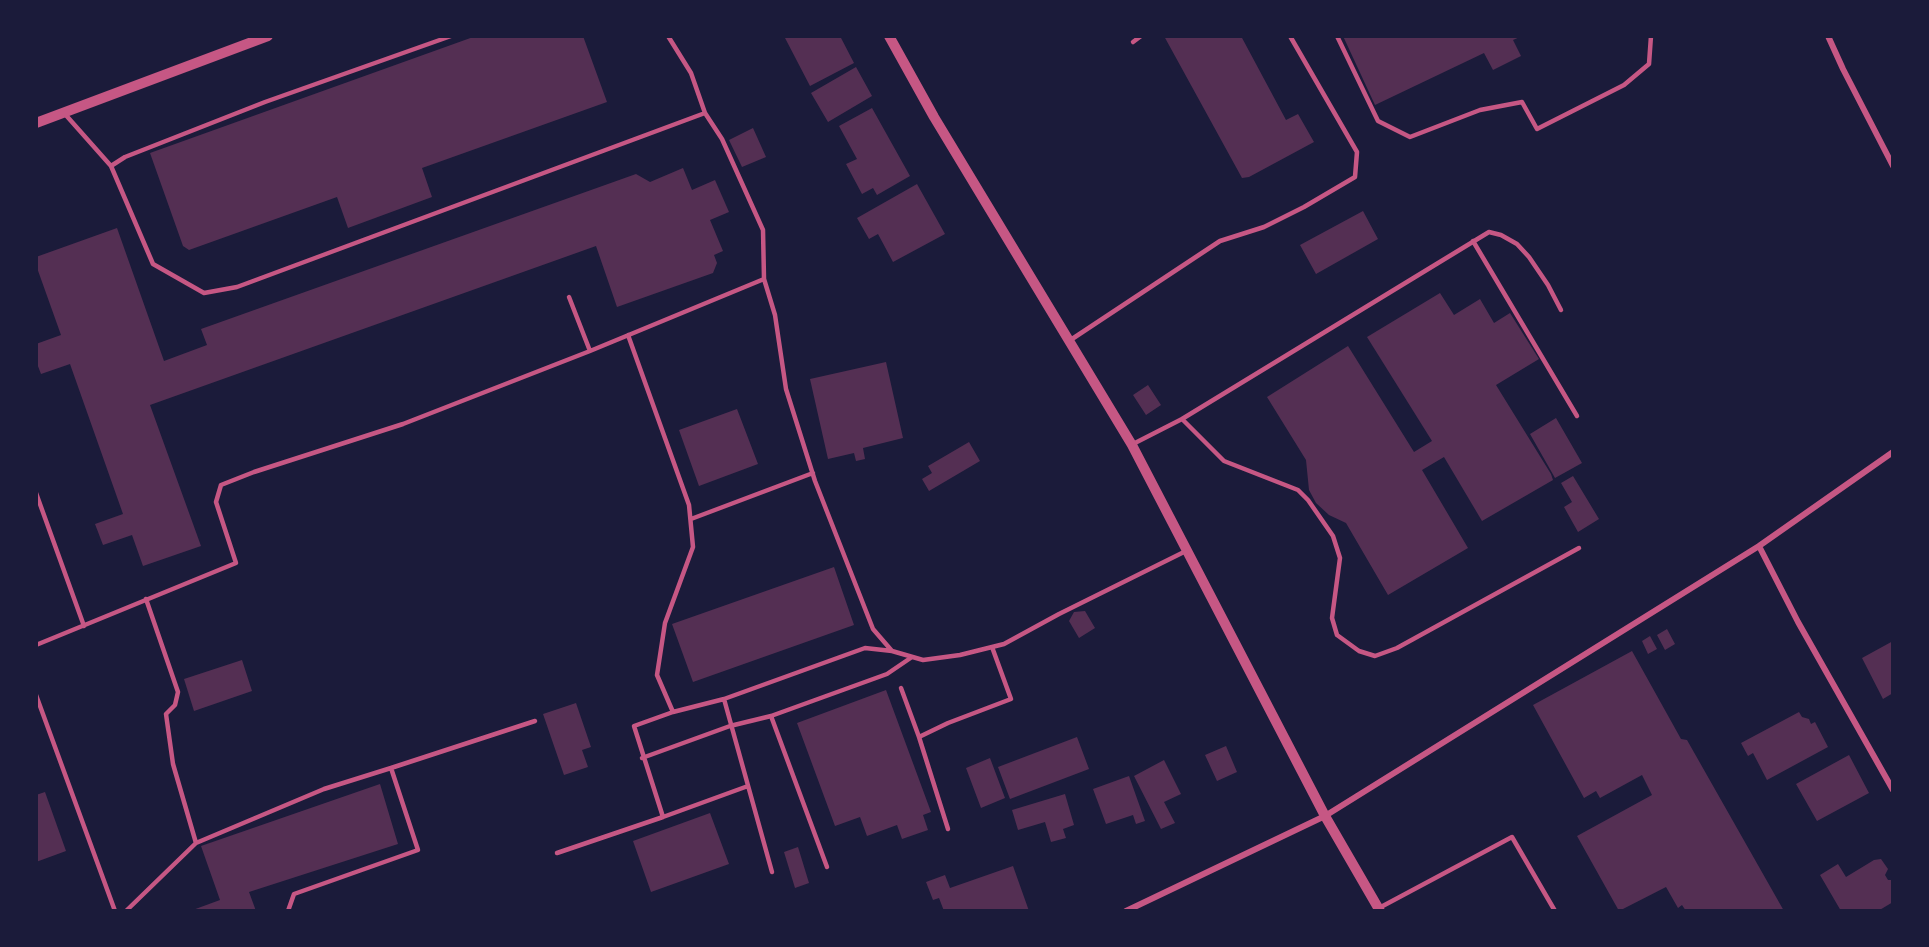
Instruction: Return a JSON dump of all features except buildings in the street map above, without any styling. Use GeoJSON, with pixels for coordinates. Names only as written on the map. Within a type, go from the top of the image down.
{"type":"FeatureCollection","features":[{"type":"Feature","properties":{"kind":"street"},"geometry":{"type":"LineString","coordinates":[[36,123],[268,36]]}},
{"type":"Feature","properties":{"kind":"street"},"geometry":{"type":"LineString","coordinates":[[889,36],[946,137],[1131,446],[1325,816],[1379,909]]}},
{"type":"Feature","properties":{"kind":"street"},"geometry":{"type":"LineString","coordinates":[[1828,36],[1893,166]]}},
{"type":"Feature","properties":{"kind":"street"},"geometry":{"type":"LineString","coordinates":[[1126,911],[1325,816],[1759,546],[1893,452]]}},
{"type":"Feature","properties":{"kind":"street"},"geometry":{"type":"LineString","coordinates":[[1759,546],[1798,622],[1893,790]]}},
{"type":"Feature","properties":{"kind":"lane"},"geometry":{"type":"LineString","coordinates":[[111,166],[125,157],[266,102],[451,36]]}},
{"type":"Feature","properties":{"kind":"lane"},"geometry":{"type":"LineString","coordinates":[[668,36],[691,73],[705,112],[722,139],[763,230],[764,279],[775,315],[786,389],[813,473],[873,629],[892,651]]}},
{"type":"Feature","properties":{"kind":"lane"},"geometry":{"type":"LineString","coordinates":[[1133,42],[1141,36]]}},
{"type":"Feature","properties":{"kind":"lane"},"geometry":{"type":"LineString","coordinates":[[1069,342],[1220,241],[1264,227],[1355,177],[1357,152],[1290,36]]}},
{"type":"Feature","properties":{"kind":"lane"},"geometry":{"type":"LineString","coordinates":[[1337,36],[1378,121],[1410,137],[1479,110],[1522,102],[1537,129],[1623,85],[1641,71],[1649,64],[1651,36]]}},
{"type":"Feature","properties":{"kind":"lane"},"geometry":{"type":"LineString","coordinates":[[64,113],[111,166],[153,264],[204,293],[237,287],[705,112]]}},
{"type":"Feature","properties":{"kind":"lane"},"geometry":{"type":"LineString","coordinates":[[1131,446],[1182,419],[1489,232],[1502,235],[1517,244],[1529,257],[1561,310]]}},
{"type":"Feature","properties":{"kind":"lane"},"geometry":{"type":"LineString","coordinates":[[1473,241],[1577,416]]}},
{"type":"Feature","properties":{"kind":"lane"},"geometry":{"type":"LineString","coordinates":[[36,645],[236,563],[216,502],[221,485],[254,472],[403,424],[590,351],[764,279]]}},
{"type":"Feature","properties":{"kind":"lane"},"geometry":{"type":"LineString","coordinates":[[569,297],[590,351]]}},
{"type":"Feature","properties":{"kind":"lane"},"geometry":{"type":"LineString","coordinates":[[628,335],[689,505],[691,519],[693,547],[665,623],[657,675],[673,712]]}},
{"type":"Feature","properties":{"kind":"lane"},"geometry":{"type":"LineString","coordinates":[[1182,419],[1224,461],[1298,490],[1308,500],[1333,536],[1340,558],[1332,618],[1337,635],[1359,651],[1375,656],[1397,648],[1579,548]]}},
{"type":"Feature","properties":{"kind":"lane"},"geometry":{"type":"LineString","coordinates":[[691,519],[813,473]]}},
{"type":"Feature","properties":{"kind":"lane"},"geometry":{"type":"LineString","coordinates":[[36,493],[84,626]]}},
{"type":"Feature","properties":{"kind":"lane"},"geometry":{"type":"LineString","coordinates":[[663,817],[642,758],[634,726],[673,712],[724,699],[865,648],[892,651],[923,660],[960,655],[1004,644],[1186,551]]}},
{"type":"Feature","properties":{"kind":"lane"},"geometry":{"type":"LineString","coordinates":[[146,599],[178,692],[175,705],[166,714],[173,764],[196,843]]}},
{"type":"Feature","properties":{"kind":"lane"},"geometry":{"type":"LineString","coordinates":[[918,737],[1011,699],[992,647]]}},
{"type":"Feature","properties":{"kind":"lane"},"geometry":{"type":"LineString","coordinates":[[642,758],[730,726],[771,716],[887,674],[912,657]]}},
{"type":"Feature","properties":{"kind":"lane"},"geometry":{"type":"LineString","coordinates":[[901,688],[948,829]]}},
{"type":"Feature","properties":{"kind":"lane"},"geometry":{"type":"LineString","coordinates":[[36,695],[115,911]]}},
{"type":"Feature","properties":{"kind":"lane"},"geometry":{"type":"LineString","coordinates":[[724,699],[772,872]]}},
{"type":"Feature","properties":{"kind":"lane"},"geometry":{"type":"LineString","coordinates":[[771,716],[827,867]]}},
{"type":"Feature","properties":{"kind":"lane"},"geometry":{"type":"LineString","coordinates":[[126,911],[196,843],[324,789],[535,721]]}},
{"type":"Feature","properties":{"kind":"lane"},"geometry":{"type":"LineString","coordinates":[[288,911],[294,894],[418,850],[391,768]]}},
{"type":"Feature","properties":{"kind":"lane"},"geometry":{"type":"LineString","coordinates":[[557,853],[748,786]]}},
{"type":"Feature","properties":{"kind":"lane"},"geometry":{"type":"LineString","coordinates":[[1379,909],[1512,837],[1555,911]]}}]}
